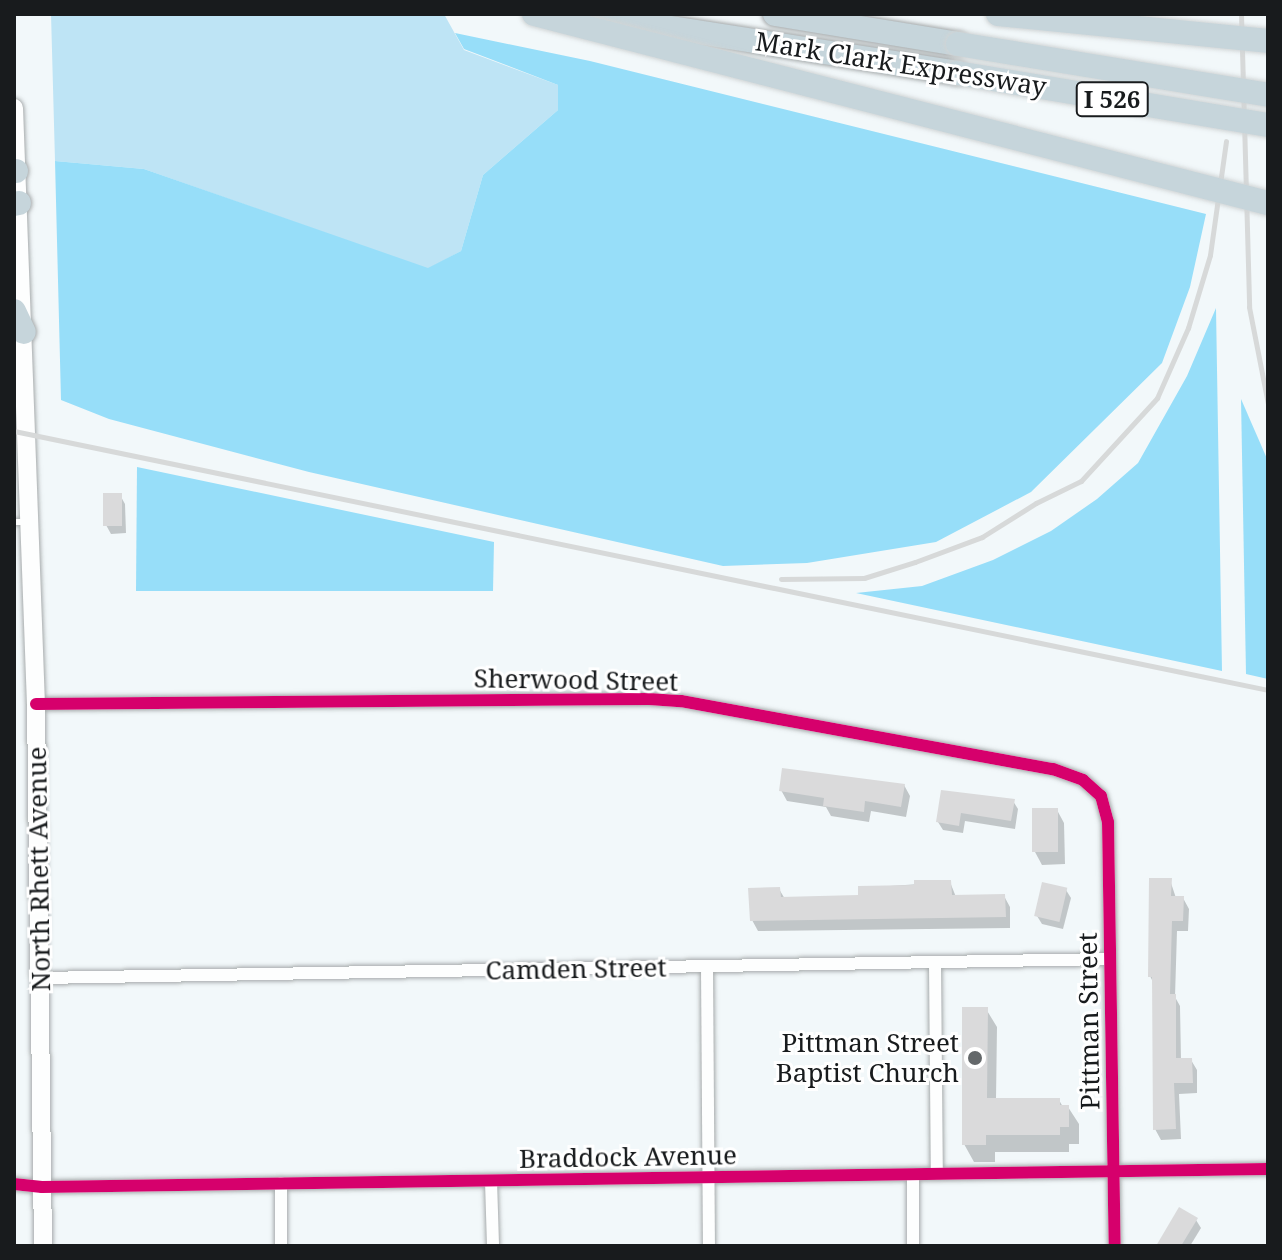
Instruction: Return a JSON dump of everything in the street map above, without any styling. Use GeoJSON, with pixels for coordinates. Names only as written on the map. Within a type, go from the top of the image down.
{"type":"FeatureCollection","features":[{"type":"Feature","properties":{"kind":"highway"},"geometry":{"type":"LineString","coordinates":[[534,14],[1268,203]]}},
{"type":"Feature","properties":{"kind":"highway","name":"Mark Clark Expressway"},"geometry":{"type":"LineString","coordinates":[[582,14],[874,58],[1268,125]]}},
{"type":"Feature","properties":{"kind":"highway","name":"Mark Clark Expressway"},"geometry":{"type":"LineString","coordinates":[[775,14],[1268,95]]}},
{"type":"Feature","properties":{"kind":"highway"},"geometry":{"type":"LineString","coordinates":[[998,14],[1268,41]]}},
{"type":"Feature","properties":{"kind":"main road","name":"North Rhett Avenue"},"geometry":{"type":"LineString","coordinates":[[14,108],[22,522],[36,704],[43,1246]]}},
{"type":"Feature","properties":{"kind":"street","name":"Sherwood Street"},"geometry":{"type":"LineString","coordinates":[[36,704],[681,701],[1053,769],[1083,780],[1101,796]]}},
{"type":"Feature","properties":{"kind":"street","name":"Pittman Street"},"geometry":{"type":"LineString","coordinates":[[1101,796],[1108,822],[1115,1246]]}},
{"type":"Feature","properties":{"kind":"street","name":"Camden Street"},"geometry":{"type":"LineString","coordinates":[[41,978],[1110,959]]}},
{"type":"Feature","properties":{"kind":"street"},"geometry":{"type":"LineString","coordinates":[[935,963],[937,1174]]}},
{"type":"Feature","properties":{"kind":"street"},"geometry":{"type":"LineString","coordinates":[[707,967],[709,1246]]}},
{"type":"Feature","properties":{"kind":"street","name":"Braddock Avenue"},"geometry":{"type":"LineString","coordinates":[[14,1184],[42,1187],[1268,1169]]}},
{"type":"Feature","properties":{"kind":"street"},"geometry":{"type":"LineString","coordinates":[[913,1174],[913,1246]]}},
{"type":"Feature","properties":{"kind":"street"},"geometry":{"type":"LineString","coordinates":[[491,1181],[493,1246]]}},
{"type":"Feature","properties":{"kind":"street"},"geometry":{"type":"LineString","coordinates":[[281,1183],[281,1246]]}},
{"type":"Feature","properties":{"kind":"shaded area"},"geometry":{"type":"Polygon","coordinates":[[[51,14],[444,14],[464,50],[558,85],[558,110],[483,175],[461,251],[428,269],[144,169],[55,161],[51,14]]]}},
{"type":"Feature","properties":{"kind":"shaded area"},"geometry":{"type":"Polygon","coordinates":[[[455,33],[590,61],[1206,214],[1190,287],[1162,363],[1031,492],[936,542],[807,563],[723,566],[309,472],[109,419],[61,400],[55,161],[144,169],[428,268],[461,251],[483,175],[558,110],[558,85],[464,49],[455,33]]]}},
{"type":"Feature","properties":{"kind":"shaded area"},"geometry":{"type":"Polygon","coordinates":[[[1216,308],[1222,671],[856,593],[922,586],[993,560],[1051,531],[1097,499],[1138,463],[1187,376],[1216,308]]]}},
{"type":"Feature","properties":{"kind":"shaded area"},"geometry":{"type":"Polygon","coordinates":[[[1241,399],[1268,461],[1268,679],[1246,674],[1241,399]]]}},
{"type":"Feature","properties":{"kind":"shaded area"},"geometry":{"type":"Polygon","coordinates":[[[137,467],[494,542],[493,591],[136,591],[137,467]]]}},
{"type":"Feature","properties":{"kind":"building"},"geometry":{"type":"Polygon","coordinates":[[[103,493],[122,493],[122,526],[103,526],[103,493]]]}},
{"type":"Feature","properties":{"kind":"building"},"geometry":{"type":"Polygon","coordinates":[[[782,768],[905,784],[901,807],[865,801],[864,812],[823,806],[824,798],[779,791],[782,768]]]}},
{"type":"Feature","properties":{"kind":"building"},"geometry":{"type":"Polygon","coordinates":[[[941,790],[1015,799],[1011,821],[961,813],[959,826],[936,822],[941,790]]]}},
{"type":"Feature","properties":{"kind":"building"},"geometry":{"type":"Polygon","coordinates":[[[1032,808],[1058,808],[1058,852],[1032,852],[1032,808]]]}},
{"type":"Feature","properties":{"kind":"building"},"geometry":{"type":"Polygon","coordinates":[[[1149,878],[1172,878],[1171,896],[1184,896],[1183,921],[1172,921],[1170,994],[1176,994],[1176,1058],[1192,1058],[1193,1083],[1174,1083],[1176,1129],[1153,1130],[1152,977],[1148,977],[1149,878]]]}},
{"type":"Feature","properties":{"kind":"building"},"geometry":{"type":"Polygon","coordinates":[[[914,880],[951,880],[952,895],[1005,894],[1006,917],[750,921],[748,888],[780,887],[781,897],[858,895],[858,886],[914,885],[914,880]]]}},
{"type":"Feature","properties":{"kind":"building"},"geometry":{"type":"Polygon","coordinates":[[[1042,882],[1067,888],[1059,922],[1034,916],[1042,882]]]}},
{"type":"Feature","properties":{"kind":"building","name":"Pittman Street Baptist Church"},"geometry":{"type":"Polygon","coordinates":[[[962,1007],[988,1007],[987,1098],[1060,1098],[1060,1105],[1069,1105],[1069,1127],[1060,1127],[1060,1135],[986,1135],[986,1145],[962,1145],[962,1007]]]}},
{"type":"Feature","properties":{"kind":"building"},"geometry":{"type":"Polygon","coordinates":[[[1179,1207],[1198,1218],[1181,1246],[1156,1246],[1179,1207]]]}},
{"type":"Feature","properties":{"kind":"railway"},"geometry":{"type":"LineString","coordinates":[[1241,14],[1249,307],[1268,404]]}},
{"type":"Feature","properties":{"kind":"railway"},"geometry":{"type":"LineString","coordinates":[[781,579],[864,578],[915,562],[982,537],[1036,503],[1081,481],[1157,398],[1188,328],[1210,255],[1226,141]]}},
{"type":"Feature","properties":{"kind":"railway"},"geometry":{"type":"LineString","coordinates":[[14,431],[1268,690]]}},
{"type":"Feature","properties":{"kind":"cycle path"},"geometry":{"type":"LineString","coordinates":[[36,704],[681,701],[1053,769],[1083,780],[1101,796],[1108,822],[1115,1246]]}},
{"type":"Feature","properties":{"kind":"cycle path"},"geometry":{"type":"LineString","coordinates":[[14,1184],[42,1187],[1268,1169]]}},
{"type":"Feature","properties":{"kind":"place","name":"Pittman Street Baptist Church"},"geometry":{"type":"Point","coordinates":[975,1058]}}]}
